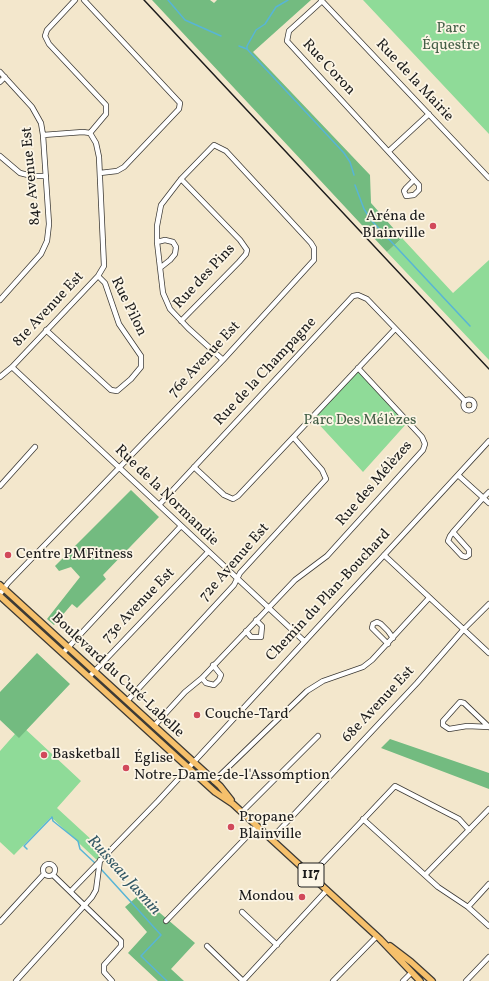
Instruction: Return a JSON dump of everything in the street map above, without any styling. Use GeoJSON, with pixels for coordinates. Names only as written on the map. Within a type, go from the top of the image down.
{"type":"FeatureCollection","features":[{"type":"Feature","properties":{"kind":"main road","name":"Boulevard du Curé-Labelle"},"geometry":{"type":"LineString","coordinates":[[2,586],[214,781],[233,804]]}},
{"type":"Feature","properties":{"kind":"main road","name":"Boulevard du Curé-Labelle"},"geometry":{"type":"LineString","coordinates":[[0,595],[188,768],[215,792],[233,804],[311,875],[378,937],[420,981]]}},
{"type":"Feature","properties":{"kind":"main road","name":"Boulevard du Curé-Labelle"},"geometry":{"type":"LineString","coordinates":[[378,937],[411,962],[432,981]]}},
{"type":"Feature","properties":{"kind":"street"},"geometry":{"type":"LineString","coordinates":[[43,135],[85,132],[90,133],[106,114],[106,105],[49,44],[45,36],[47,30],[75,0]]}},
{"type":"Feature","properties":{"kind":"street"},"geometry":{"type":"LineString","coordinates":[[84,0],[180,103],[179,109],[124,167],[117,171],[100,173]]}},
{"type":"Feature","properties":{"kind":"street","name":"Rue de la Mairie"},"geometry":{"type":"LineString","coordinates":[[322,1],[489,178]]}},
{"type":"Feature","properties":{"kind":"street","name":"Rue Coron"},"geometry":{"type":"LineString","coordinates":[[322,1],[289,31],[287,41],[414,180]]}},
{"type":"Feature","properties":{"kind":"street","name":"84e Avenue Est"},"geometry":{"type":"LineString","coordinates":[[0,72],[32,107],[40,119],[43,135],[49,225],[46,245],[37,259],[0,300]]}},
{"type":"Feature","properties":{"kind":"street"},"geometry":{"type":"LineString","coordinates":[[0,82],[5,77]]}},
{"type":"Feature","properties":{"kind":"street"},"geometry":{"type":"LineString","coordinates":[[389,152],[429,114]]}},
{"type":"Feature","properties":{"kind":"street","name":"Rue Pilon"},"geometry":{"type":"LineString","coordinates":[[46,330],[111,390],[117,391],[131,379],[141,367],[141,356],[119,324],[104,283],[98,276],[105,262],[100,173],[97,148],[90,133]]}},
{"type":"Feature","properties":{"kind":"street","name":"76e Avenue Est"},"geometry":{"type":"LineString","coordinates":[[0,595],[2,586],[120,468],[223,360],[314,260],[314,248],[226,151],[214,145],[181,179]]}},
{"type":"Feature","properties":{"kind":"street"},"geometry":{"type":"LineString","coordinates":[[0,156],[20,173],[32,176],[46,176]]}},
{"type":"Feature","properties":{"kind":"street"},"geometry":{"type":"LineString","coordinates":[[181,179],[161,205],[157,242],[163,293],[170,309],[223,360]]}},
{"type":"Feature","properties":{"kind":"street","name":"Rue des Pins"},"geometry":{"type":"LineString","coordinates":[[181,179],[240,240],[247,250],[246,254],[239,262],[181,321]]}},
{"type":"Feature","properties":{"kind":"street"},"geometry":{"type":"LineString","coordinates":[[157,242],[165,240],[173,242],[176,247],[170,260],[160,268]]}},
{"type":"Feature","properties":{"kind":"street","name":"81e Avenue Est"},"geometry":{"type":"LineString","coordinates":[[0,377],[12,367],[98,276]]}},
{"type":"Feature","properties":{"kind":"street","name":"Rue de la Champagne"},"geometry":{"type":"LineString","coordinates":[[158,505],[353,296],[358,295],[367,299],[394,329]]}},
{"type":"Feature","properties":{"kind":"street"},"geometry":{"type":"LineString","coordinates":[[194,467],[224,495],[233,499],[238,496],[294,438],[394,329],[465,401]]}},
{"type":"Feature","properties":{"kind":"street","name":"Rue de la Normandie"},"geometry":{"type":"LineString","coordinates":[[12,367],[304,641]]}},
{"type":"Feature","properties":{"kind":"street","name":"Rue des Mélèzes"},"geometry":{"type":"LineString","coordinates":[[154,726],[185,692],[202,678],[295,580],[327,556],[423,450],[425,444],[422,437],[358,368]]}},
{"type":"Feature","properties":{"kind":"street","name":"72e Avenue Est"},"geometry":{"type":"LineString","coordinates":[[127,701],[234,585],[240,573],[326,479],[322,470],[294,438]]}},
{"type":"Feature","properties":{"kind":"street","name":"Chemin du Plan-Bouchard"},"geometry":{"type":"LineString","coordinates":[[71,891],[188,768],[489,441]]}},
{"type":"Feature","properties":{"kind":"street"},"geometry":{"type":"LineString","coordinates":[[0,486],[35,447]]}},
{"type":"Feature","properties":{"kind":"street"},"geometry":{"type":"LineString","coordinates":[[458,475],[489,503]]}},
{"type":"Feature","properties":{"kind":"street"},"geometry":{"type":"LineString","coordinates":[[453,532],[469,550],[469,555],[466,557],[462,556],[448,541],[453,532],[489,492]]}},
{"type":"Feature","properties":{"kind":"street"},"geometry":{"type":"LineString","coordinates":[[62,653],[181,526]]}},
{"type":"Feature","properties":{"kind":"street","name":"73e Avenue Est"},"geometry":{"type":"LineString","coordinates":[[89,677],[208,552]]}},
{"type":"Feature","properties":{"kind":"street"},"geometry":{"type":"LineString","coordinates":[[384,555],[489,653]]}},
{"type":"Feature","properties":{"kind":"street"},"geometry":{"type":"LineString","coordinates":[[214,781],[307,691],[323,681],[363,667],[372,660],[429,598]]}},
{"type":"Feature","properties":{"kind":"street","name":"68e Avenue Est"},"geometry":{"type":"LineString","coordinates":[[271,839],[417,683],[464,629],[489,604]]}},
{"type":"Feature","properties":{"kind":"street"},"geometry":{"type":"LineString","coordinates":[[246,631],[251,637],[261,637],[262,626],[256,620]]}},
{"type":"Feature","properties":{"kind":"street"},"geometry":{"type":"LineString","coordinates":[[388,644],[372,628],[373,624],[378,622],[381,624],[393,638]]}},
{"type":"Feature","properties":{"kind":"street"},"geometry":{"type":"LineString","coordinates":[[202,678],[206,683],[214,684],[219,680],[221,675],[213,665]]}},
{"type":"Feature","properties":{"kind":"street"},"geometry":{"type":"LineString","coordinates":[[460,702],[464,703],[489,727],[467,726],[449,729],[443,725],[443,721],[460,702]]}},
{"type":"Feature","properties":{"kind":"street"},"geometry":{"type":"LineString","coordinates":[[242,812],[318,736]]}},
{"type":"Feature","properties":{"kind":"street"},"geometry":{"type":"LineString","coordinates":[[311,875],[395,786],[459,819],[469,830]]}},
{"type":"Feature","properties":{"kind":"street"},"geometry":{"type":"LineString","coordinates":[[426,874],[489,809]]}},
{"type":"Feature","properties":{"kind":"street"},"geometry":{"type":"LineString","coordinates":[[363,819],[426,874],[438,887],[468,907],[489,926]]}},
{"type":"Feature","properties":{"kind":"street"},"geometry":{"type":"LineString","coordinates":[[166,921],[257,826]]}},
{"type":"Feature","properties":{"kind":"street"},"geometry":{"type":"LineString","coordinates":[[16,981],[85,905],[96,890],[100,860]]}},
{"type":"Feature","properties":{"kind":"street"},"geometry":{"type":"LineString","coordinates":[[0,922],[44,874],[44,867],[51,864],[55,869],[54,875]]}},
{"type":"Feature","properties":{"kind":"street"},"geometry":{"type":"LineString","coordinates":[[44,874],[48,876],[54,875]]}},
{"type":"Feature","properties":{"kind":"street"},"geometry":{"type":"LineString","coordinates":[[54,875],[121,941],[121,946],[104,965],[104,972],[112,981]]}},
{"type":"Feature","properties":{"kind":"street"},"geometry":{"type":"LineString","coordinates":[[468,907],[489,884]]}},
{"type":"Feature","properties":{"kind":"street"},"geometry":{"type":"LineString","coordinates":[[207,946],[243,981],[327,890]]}},
{"type":"Feature","properties":{"kind":"street"},"geometry":{"type":"LineString","coordinates":[[242,912],[277,945]]}},
{"type":"Feature","properties":{"kind":"street"},"geometry":{"type":"LineString","coordinates":[[333,981],[378,937]]}},
{"type":"Feature","properties":{"kind":"street"},"geometry":{"type":"LineString","coordinates":[[466,981],[489,957]]}},
{"type":"Feature","properties":{"kind":"street"},"geometry":{"type":"LineString","coordinates":[[403,981],[411,973]]}},
{"type":"Feature","properties":{"kind":"green space"},"geometry":{"type":"Polygon","coordinates":[[[152,0],[210,0],[214,3],[217,0],[311,0],[253,52],[370,175],[371,203],[402,238],[387,252],[152,0]]]}},
{"type":"Feature","properties":{"kind":"green space","name":"Parc Équestre"},"geometry":{"type":"Polygon","coordinates":[[[363,0],[489,0],[489,134],[363,0]]]}},
{"type":"Feature","properties":{"kind":"green space"},"geometry":{"type":"Polygon","coordinates":[[[402,238],[453,293],[489,260],[489,360],[387,252],[402,238]]]}},
{"type":"Feature","properties":{"kind":"green space","name":"Parc Des Mélèzes"},"geometry":{"type":"Polygon","coordinates":[[[359,370],[407,423],[363,472],[314,419],[359,370]]]}},
{"type":"Feature","properties":{"kind":"green space"},"geometry":{"type":"Polygon","coordinates":[[[131,490],[159,517],[103,575],[106,579],[77,608],[72,604],[54,625],[47,619],[80,577],[71,567],[59,571],[55,566],[131,490]]]}},
{"type":"Feature","properties":{"kind":"green space"},"geometry":{"type":"Polygon","coordinates":[[[37,653],[70,684],[19,738],[0,720],[0,692],[37,653]]]}},
{"type":"Feature","properties":{"kind":"green space"},"geometry":{"type":"Polygon","coordinates":[[[22,726],[81,781],[57,808],[107,854],[99,862],[51,817],[14,855],[0,842],[0,751],[22,726]]]}},
{"type":"Feature","properties":{"kind":"green space"},"geometry":{"type":"Polygon","coordinates":[[[390,739],[489,773],[489,789],[381,748],[390,739]]]}},
{"type":"Feature","properties":{"kind":"green space"},"geometry":{"type":"Polygon","coordinates":[[[139,895],[195,943],[171,969],[184,981],[158,981],[128,953],[147,932],[125,907],[139,895]]]}},
{"type":"Feature","properties":{"kind":"waterway"},"geometry":{"type":"LineString","coordinates":[[168,0],[185,20],[221,36]]}},
{"type":"Feature","properties":{"kind":"waterway"},"geometry":{"type":"LineString","coordinates":[[247,49],[247,46],[256,30],[265,24],[276,7],[288,0]]}},
{"type":"Feature","properties":{"kind":"waterway"},"geometry":{"type":"LineString","coordinates":[[239,46],[247,49],[344,153],[350,162],[354,175]]}},
{"type":"Feature","properties":{"kind":"waterway"},"geometry":{"type":"LineString","coordinates":[[355,185],[364,209],[371,220],[470,326]]}},
{"type":"Feature","properties":{"kind":"waterway","name":"Ruisseau Jasmin"},"geometry":{"type":"LineString","coordinates":[[27,849],[24,846],[52,817],[53,821],[78,841],[80,849],[96,864]]}},
{"type":"Feature","properties":{"kind":"waterway","name":"Ruisseau Jasmin"},"geometry":{"type":"LineString","coordinates":[[100,868],[161,935],[141,956],[167,981]]}},
{"type":"Feature","properties":{"kind":"railway"},"geometry":{"type":"LineString","coordinates":[[144,0],[489,369]]}},
{"type":"Feature","properties":{"kind":"place","name":"Aréna de Blainville"},"geometry":{"type":"Point","coordinates":[433,226]}},
{"type":"Feature","properties":{"kind":"place","name":"Centre PMFitness"},"geometry":{"type":"Point","coordinates":[8,555]}},
{"type":"Feature","properties":{"kind":"place","name":"Couche-Tard"},"geometry":{"type":"Point","coordinates":[197,715]}},
{"type":"Feature","properties":{"kind":"place","name":"Basketball"},"geometry":{"type":"Point","coordinates":[44,755]}},
{"type":"Feature","properties":{"kind":"place","name":"Église Notre-Dame-de-l'Assomption"},"geometry":{"type":"Point","coordinates":[126,768]}},
{"type":"Feature","properties":{"kind":"place","name":"Propane Blainville"},"geometry":{"type":"Point","coordinates":[231,827]}},
{"type":"Feature","properties":{"kind":"place","name":"Mondou"},"geometry":{"type":"Point","coordinates":[302,897]}}]}
